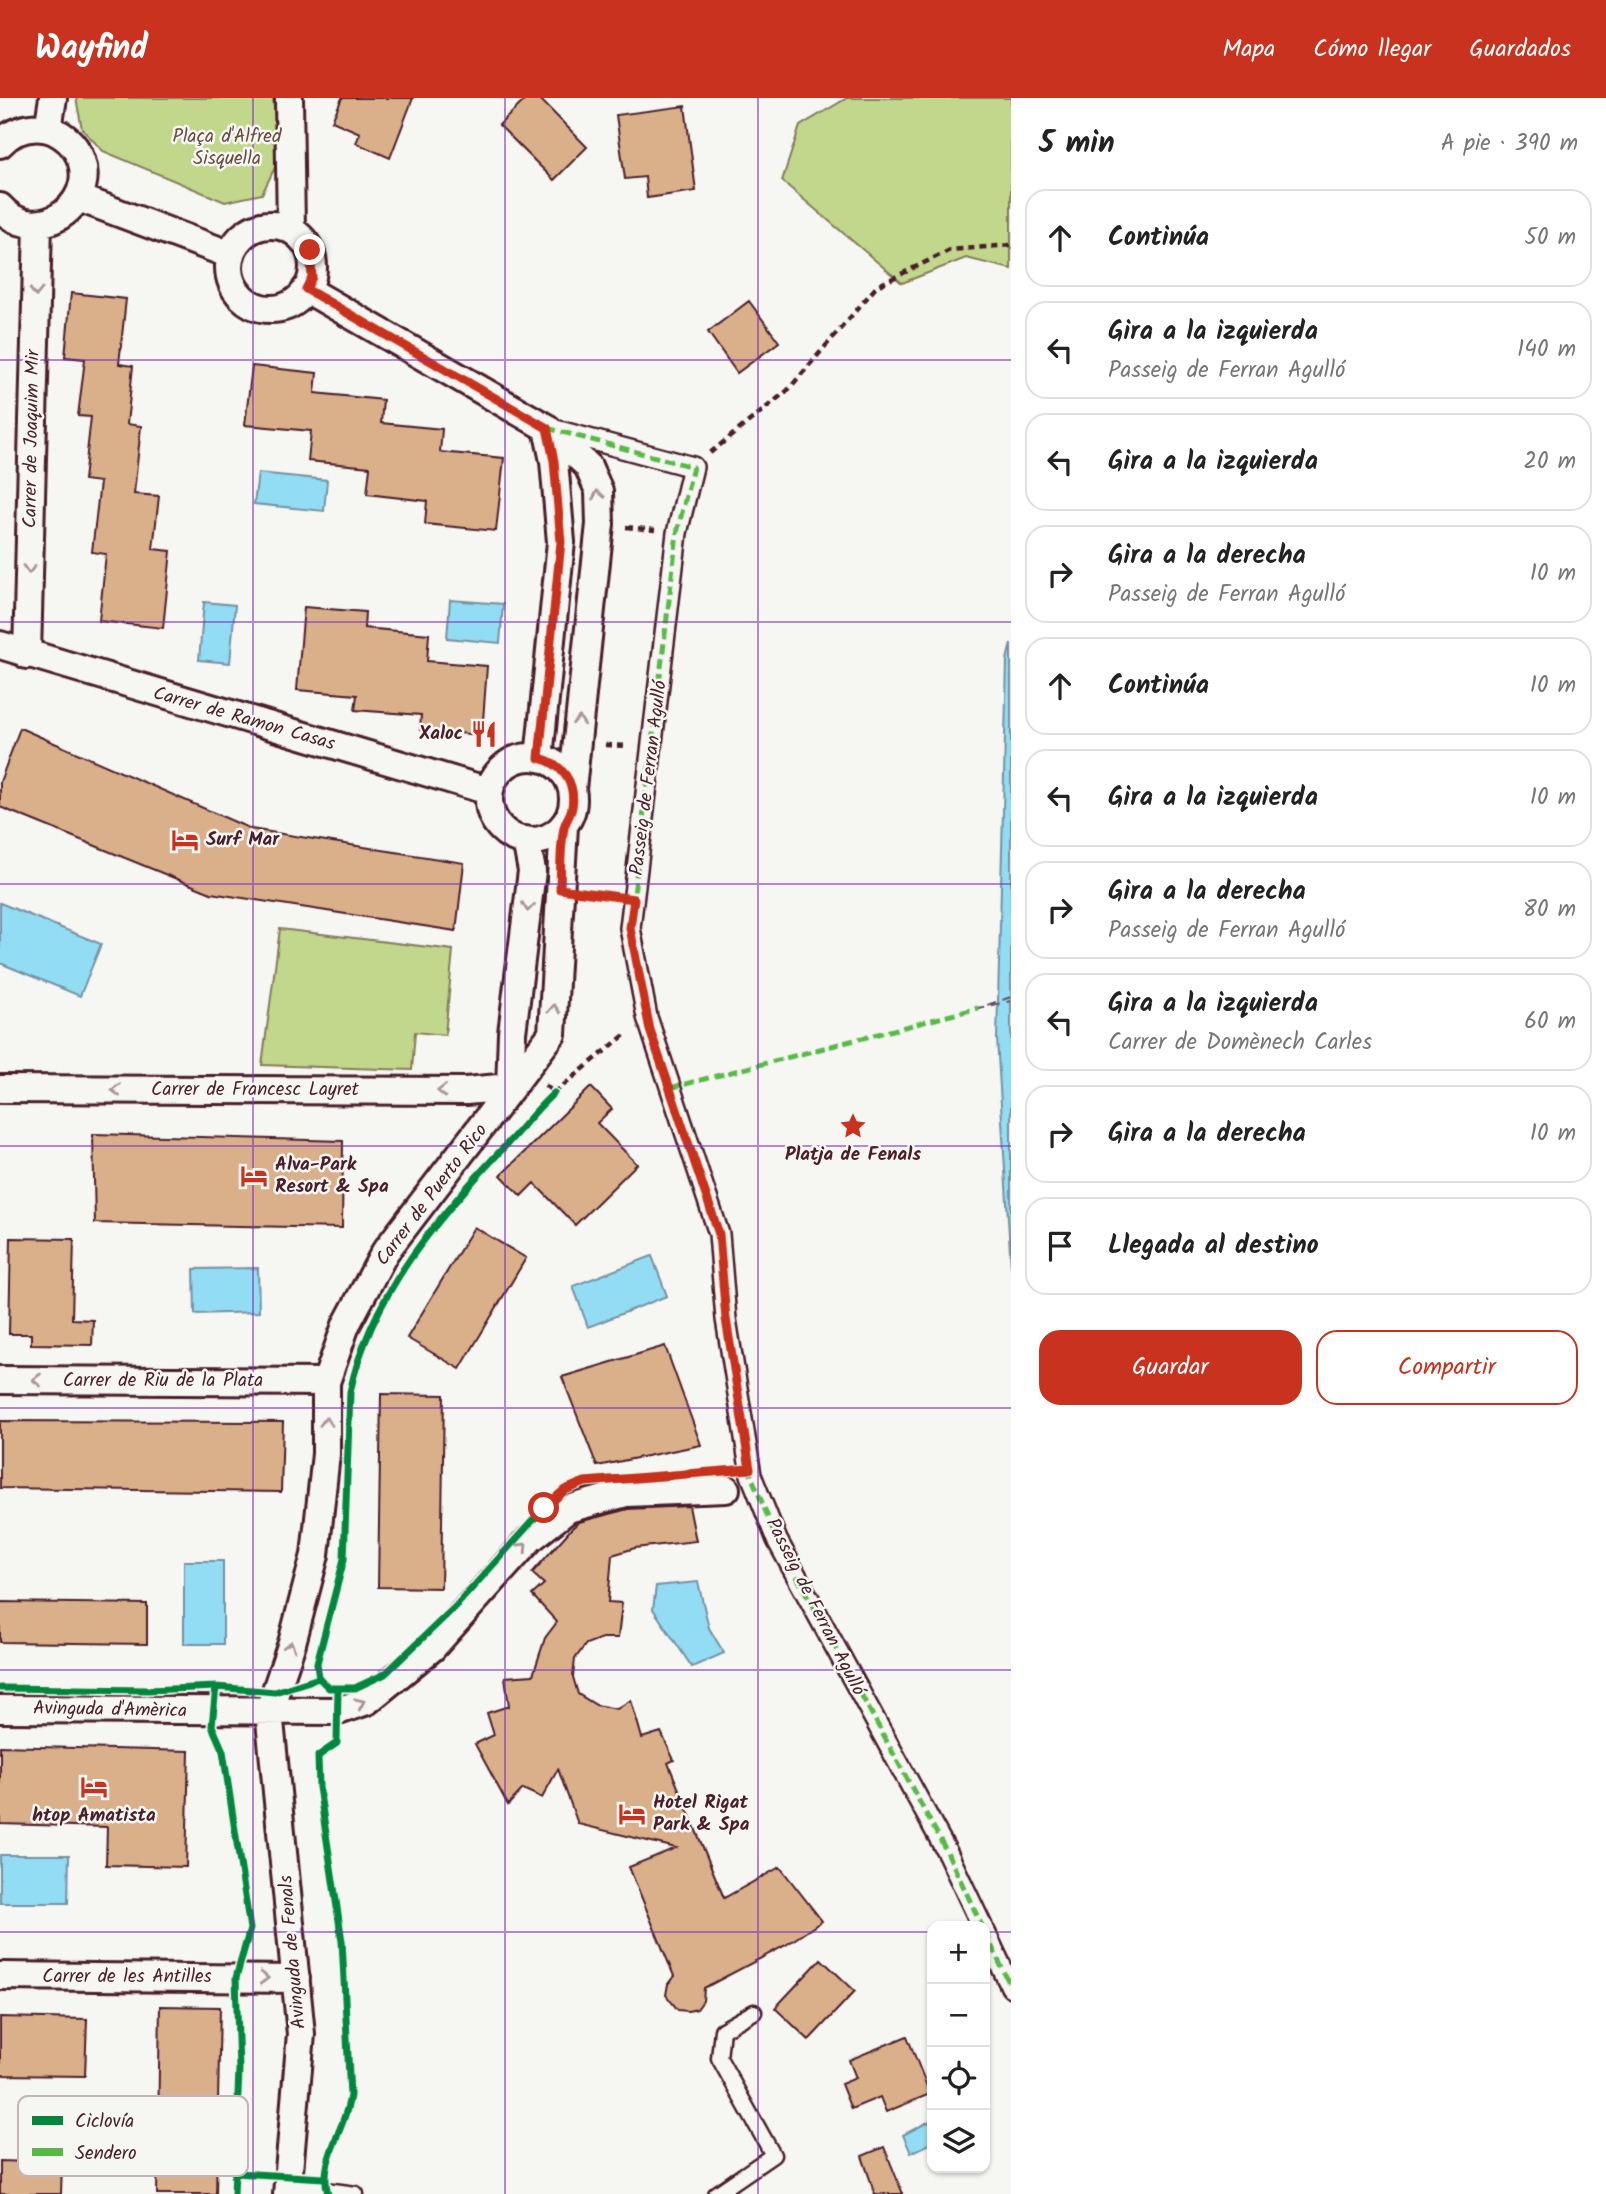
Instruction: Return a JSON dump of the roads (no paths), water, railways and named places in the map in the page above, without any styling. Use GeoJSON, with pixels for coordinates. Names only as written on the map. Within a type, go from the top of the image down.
{"type":"FeatureCollection","features":[{"type":"Feature","properties":{"kind":"street"},"geometry":{"type":"LineString","coordinates":[[48,129],[53,98]]}},
{"type":"Feature","properties":{"kind":"street"},"geometry":{"type":"LineString","coordinates":[[289,98],[291,230]]}},
{"type":"Feature","properties":{"kind":"street"},"geometry":{"type":"LineString","coordinates":[[0,144],[16,132],[31,127],[48,129],[72,144],[80,156],[84,170],[79,198],[61,216],[38,224],[21,222],[0,207]]}},
{"type":"Feature","properties":{"kind":"street"},"geometry":{"type":"LineString","coordinates":[[79,198],[231,255]]}},
{"type":"Feature","properties":{"kind":"street","name":"Carrer de Joaquim Mir"},"geometry":{"type":"LineString","coordinates":[[27,655],[38,224]]}},
{"type":"Feature","properties":{"kind":"street"},"geometry":{"type":"LineString","coordinates":[[280,225],[291,230],[310,250],[312,277],[306,289],[286,306],[260,307],[239,293],[232,281],[231,255],[236,244],[255,228],[280,225]]}},
{"type":"Feature","properties":{"kind":"street"},"geometry":{"type":"LineString","coordinates":[[306,289],[547,428],[588,466],[599,491],[600,524],[572,809],[564,826],[552,1034],[518,1078]]}},
{"type":"Feature","properties":{"kind":"street"},"geometry":{"type":"LineString","coordinates":[[539,758],[561,542],[554,461],[547,428]]}},
{"type":"Feature","properties":{"kind":"street","name":"Passeig de Ferran Agulló"},"geometry":{"type":"LineString","coordinates":[[547,428],[693,467],[677,533],[630,928],[647,1017],[719,1234],[726,1319],[751,1475],[777,1540],[948,1854],[980,1921]]}},
{"type":"Feature","properties":{"kind":"street","name":"Carrer de Ramon Casas"},"geometry":{"type":"LineString","coordinates":[[0,645],[489,791]]}},
{"type":"Feature","properties":{"kind":"street"},"geometry":{"type":"LineString","coordinates":[[564,826],[550,837],[517,839],[500,828],[490,812],[489,791],[495,776],[508,763],[531,755],[550,761],[565,772],[572,789]]}},
{"type":"Feature","properties":{"kind":"street"},"geometry":{"type":"LineString","coordinates":[[518,1078],[512,1033],[532,870],[526,840]]}},
{"type":"Feature","properties":{"kind":"street","name":"Carrer de Francesc Layret"},"geometry":{"type":"LineString","coordinates":[[0,1089],[466,1091],[518,1078]]}},
{"type":"Feature","properties":{"kind":"street","name":"Carrer de Puerto Rico"},"geometry":{"type":"LineString","coordinates":[[269,1711],[316,1555],[326,1454],[326,1382],[346,1325],[385,1252],[483,1128],[518,1078]]}},
{"type":"Feature","properties":{"kind":"street","name":"Carrer de Riu de la Plata"},"geometry":{"type":"LineString","coordinates":[[0,1380],[326,1382]]}},
{"type":"Feature","properties":{"kind":"street","name":"Avinguda d'Amèrica"},"geometry":{"type":"LineString","coordinates":[[0,1709],[338,1711],[367,1701],[432,1648],[530,1539],[568,1509],[626,1493],[726,1489]]}},
{"type":"Feature","properties":{"kind":"street","name":"Avinguda de Fenals"},"geometry":{"type":"LineString","coordinates":[[269,1711],[301,2034],[288,2189]]}},
{"type":"Feature","properties":{"kind":"street"},"geometry":{"type":"LineString","coordinates":[[990,1943],[1011,1987]]}},
{"type":"Feature","properties":{"kind":"street","name":"Carrer de les Antilles"},"geometry":{"type":"LineString","coordinates":[[0,1976],[296,1979]]}},
{"type":"Feature","properties":{"kind":"lane"},"geometry":{"type":"LineString","coordinates":[[716,2194],[773,2155],[719,2059],[722,2030],[754,2012]]}},
{"type":"Feature","properties":{"kind":"lane"},"geometry":{"type":"LineString","coordinates":[[288,2189],[356,2194]]}},
{"type":"Feature","properties":{"kind":"water"},"geometry":{"type":"Polygon","coordinates":[[[258,473],[327,480],[324,511],[254,504],[258,473]]]}},
{"type":"Feature","properties":{"kind":"water"},"geometry":{"type":"Polygon","coordinates":[[[450,600],[503,604],[500,643],[447,638],[450,600]]]}},
{"type":"Feature","properties":{"kind":"water"},"geometry":{"type":"Polygon","coordinates":[[[204,602],[235,605],[230,663],[199,660],[204,602]]]}},
{"type":"Feature","properties":{"kind":"water"},"geometry":{"type":"Polygon","coordinates":[[[1011,643],[1011,1268],[997,1039],[1007,660],[1011,643]]]}},
{"type":"Feature","properties":{"kind":"water"},"geometry":{"type":"Polygon","coordinates":[[[0,903],[101,944],[80,996],[0,963],[0,903]]]}},
{"type":"Feature","properties":{"kind":"water"},"geometry":{"type":"Polygon","coordinates":[[[652,1256],[667,1296],[588,1327],[573,1286],[652,1256]]]}},
{"type":"Feature","properties":{"kind":"water"},"geometry":{"type":"Polygon","coordinates":[[[258,1268],[259,1312],[195,1314],[194,1269],[258,1268]]]}},
{"type":"Feature","properties":{"kind":"water"},"geometry":{"type":"Polygon","coordinates":[[[184,1561],[223,1561],[223,1644],[184,1644],[184,1561]]]}},
{"type":"Feature","properties":{"kind":"water"},"geometry":{"type":"Polygon","coordinates":[[[698,1582],[709,1628],[724,1653],[692,1667],[653,1609],[656,1586],[698,1582]]]}},
{"type":"Feature","properties":{"kind":"water"},"geometry":{"type":"Polygon","coordinates":[[[0,1855],[69,1855],[68,1903],[0,1903],[0,1855]]]}},
{"type":"Feature","properties":{"kind":"water"},"geometry":{"type":"Polygon","coordinates":[[[927,2123],[927,2145],[911,2153],[903,2135],[927,2123]]]}},
{"type":"Feature","properties":{"kind":"place","name":"Xaloc"},"geometry":{"type":"Point","coordinates":[484,734]}},
{"type":"Feature","properties":{"kind":"place","name":"Surf Mar"},"geometry":{"type":"Point","coordinates":[185,840]}},
{"type":"Feature","properties":{"kind":"place","name":"Platja de Fenals"},"geometry":{"type":"Point","coordinates":[853,1126]}},
{"type":"Feature","properties":{"kind":"place","name":"Alva-Park Resort & Spa"},"geometry":{"type":"Point","coordinates":[254,1176]}},
{"type":"Feature","properties":{"kind":"place","name":"htop Amatista"},"geometry":{"type":"Point","coordinates":[94,1787]}},
{"type":"Feature","properties":{"kind":"place","name":"Hotel Rigat Park & Spa"},"geometry":{"type":"Point","coordinates":[632,1814]}},
{"type":"Feature","properties":{"kind":"park label","name":"Plaça d'Alfred Sisquella"},"geometry":{"type":"Point","coordinates":[227,148]}}]}
